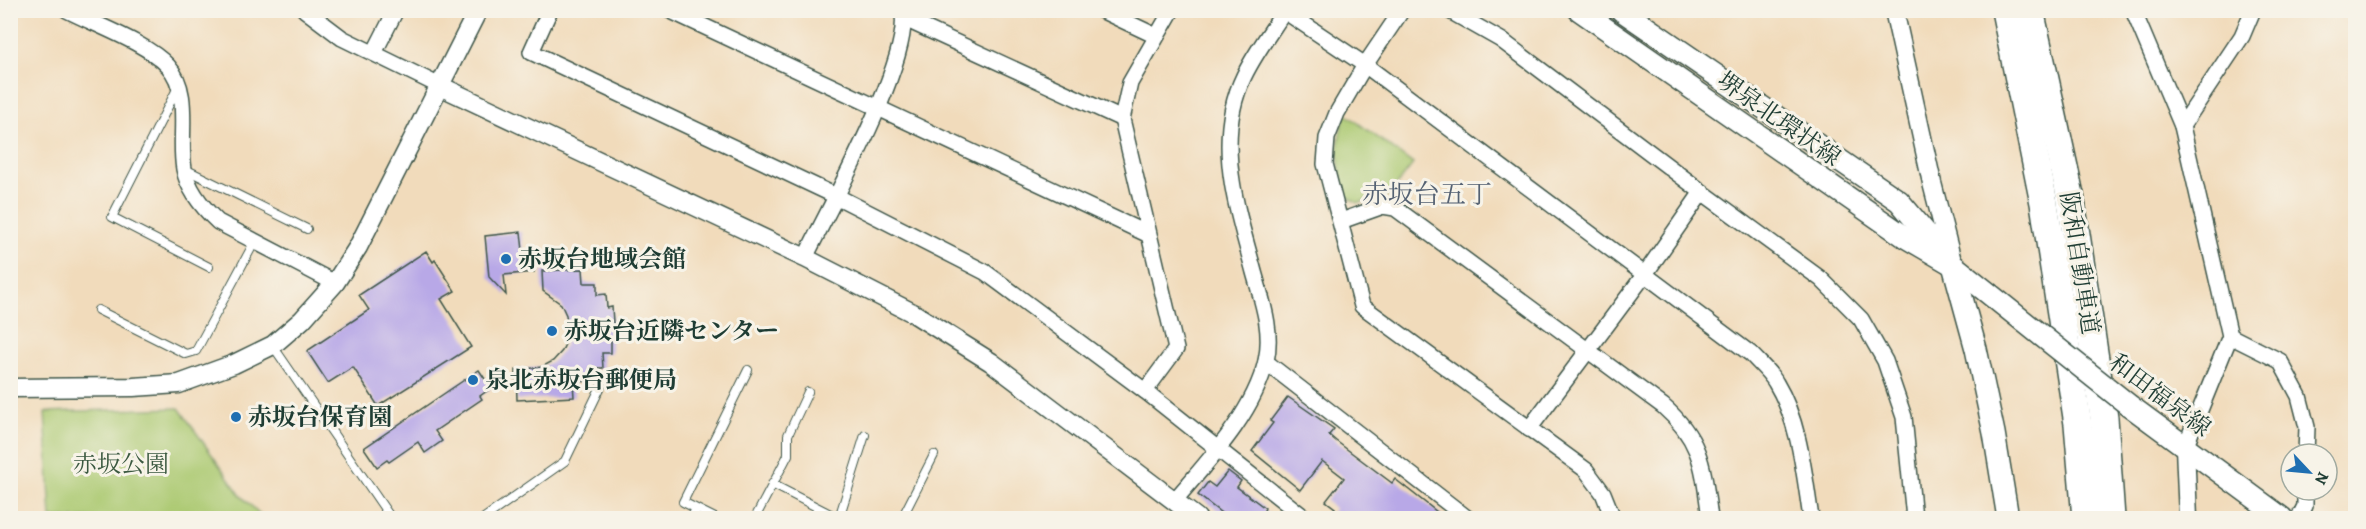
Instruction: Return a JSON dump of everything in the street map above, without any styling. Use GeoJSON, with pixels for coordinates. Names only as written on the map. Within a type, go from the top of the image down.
{"type":"FeatureCollection","features":[{"type":"Feature","properties":{"kind":"highway","name":"阪和自動車道"},"geometry":{"type":"LineString","coordinates":[[2005,10],[2044,203],[2078,424],[2086,519]]}},
{"type":"Feature","properties":{"kind":"highway","name":"阪和自動車道"},"geometry":{"type":"LineString","coordinates":[[2030,10],[2070,195],[2104,418],[2111,519]]}},
{"type":"Feature","properties":{"kind":"main road","name":"堺泉北環状線"},"geometry":{"type":"LineString","coordinates":[[1579,10],[1905,237],[1953,265]]}},
{"type":"Feature","properties":{"kind":"main road","name":"堺泉北環状線"},"geometry":{"type":"LineString","coordinates":[[1621,10],[1899,201],[1953,265],[1976,349],[1994,433],[2008,519]]}},
{"type":"Feature","properties":{"kind":"main road","name":"和田福泉線"},"geometry":{"type":"LineString","coordinates":[[1953,265],[2130,406],[2282,519]]}},
{"type":"Feature","properties":{"kind":"street"},"geometry":{"type":"LineString","coordinates":[[68,10],[153,52],[169,66],[177,78],[184,169],[193,193],[206,210],[218,222],[335,284]]}},
{"type":"Feature","properties":{"kind":"street"},"geometry":{"type":"LineString","coordinates":[[305,10],[342,38],[805,258],[913,313],[991,362],[1197,519]]}},
{"type":"Feature","properties":{"kind":"street"},"geometry":{"type":"LineString","coordinates":[[374,53],[396,10]]}},
{"type":"Feature","properties":{"kind":"street"},"geometry":{"type":"LineString","coordinates":[[10,388],[133,387],[179,384],[234,364],[273,345],[302,320],[335,284],[357,247],[478,10]]}},
{"type":"Feature","properties":{"kind":"street"},"geometry":{"type":"LineString","coordinates":[[550,10],[531,52],[836,196],[985,272],[1145,391],[1305,519]]}},
{"type":"Feature","properties":{"kind":"street"},"geometry":{"type":"LineString","coordinates":[[669,10],[1147,234]]}},
{"type":"Feature","properties":{"kind":"street"},"geometry":{"type":"LineString","coordinates":[[1101,10],[1156,36]]}},
{"type":"Feature","properties":{"kind":"street"},"geometry":{"type":"LineString","coordinates":[[1145,391],[1176,349],[1173,329],[1147,234],[1122,119],[1130,83],[1172,10]]}},
{"type":"Feature","properties":{"kind":"street"},"geometry":{"type":"LineString","coordinates":[[1402,10],[1365,65],[1337,113],[1327,138],[1325,164],[1362,306],[1586,470],[1603,493],[1612,519]]}},
{"type":"Feature","properties":{"kind":"street"},"geometry":{"type":"LineString","coordinates":[[1448,10],[1501,40],[1821,279],[1862,319],[1884,361],[1904,417],[1914,519]]}},
{"type":"Feature","properties":{"kind":"street"},"geometry":{"type":"LineString","coordinates":[[1894,10],[1932,183],[1953,265]]}},
{"type":"Feature","properties":{"kind":"street"},"geometry":{"type":"LineString","coordinates":[[2133,10],[2182,126],[2230,336],[2185,447],[2188,519]]}},
{"type":"Feature","properties":{"kind":"street"},"geometry":{"type":"LineString","coordinates":[[2182,126],[2242,36],[2253,10]]}},
{"type":"Feature","properties":{"kind":"street"},"geometry":{"type":"LineString","coordinates":[[1174,501],[1217,449],[1254,394],[1266,362],[1269,344],[1267,316],[1235,200],[1228,149],[1232,108],[1244,76],[1284,11],[1365,65],[1751,354],[1775,381],[1787,405],[1797,438],[1811,519]]}},
{"type":"Feature","properties":{"kind":"street"},"geometry":{"type":"LineString","coordinates":[[805,258],[878,109],[897,62],[903,15],[1122,119]]}},
{"type":"Feature","properties":{"kind":"street"},"geometry":{"type":"LineString","coordinates":[[1529,429],[1645,274],[1702,192]]}},
{"type":"Feature","properties":{"kind":"street"},"geometry":{"type":"LineString","coordinates":[[1341,220],[1383,206],[1395,208],[1664,406],[1680,421],[1695,443],[1701,462],[1710,519]]}},
{"type":"Feature","properties":{"kind":"street"},"geometry":{"type":"LineString","coordinates":[[2230,336],[2280,361],[2299,396],[2307,427],[2306,442]]}},
{"type":"Feature","properties":{"kind":"street"},"geometry":{"type":"LineString","coordinates":[[1266,362],[1467,519]]}},
{"type":"Feature","properties":{"kind":"street"},"geometry":{"type":"LineString","coordinates":[[2299,519],[2305,502]]}},
{"type":"Feature","properties":{"kind":"lane"},"geometry":{"type":"LineString","coordinates":[[178,86],[112,217],[209,267]]}},
{"type":"Feature","properties":{"kind":"lane"},"geometry":{"type":"LineString","coordinates":[[184,169],[307,229]]}},
{"type":"Feature","properties":{"kind":"lane"},"geometry":{"type":"LineString","coordinates":[[98,309],[186,354],[196,351],[255,241]]}},
{"type":"Feature","properties":{"kind":"lane"},"geometry":{"type":"LineString","coordinates":[[273,345],[391,519]]}},
{"type":"Feature","properties":{"kind":"lane"},"geometry":{"type":"LineString","coordinates":[[715,519],[683,502],[748,370]]}},
{"type":"Feature","properties":{"kind":"lane"},"geometry":{"type":"LineString","coordinates":[[484,519],[565,461],[604,380]]}},
{"type":"Feature","properties":{"kind":"lane"},"geometry":{"type":"LineString","coordinates":[[754,519],[788,455],[788,435],[808,392]]}},
{"type":"Feature","properties":{"kind":"lane"},"geometry":{"type":"LineString","coordinates":[[772,484],[838,519],[865,435]]}},
{"type":"Feature","properties":{"kind":"lane"},"geometry":{"type":"LineString","coordinates":[[902,519],[934,456]]}},
{"type":"Feature","properties":{"kind":"lane"},"geometry":{"type":"LineString","coordinates":[[691,519],[696,508]]}},
{"type":"Feature","properties":{"kind":"green space"},"geometry":{"type":"Polygon","coordinates":[[[1346,114],[1413,164],[1389,195],[1357,203],[1344,195],[1338,154],[1342,124],[1346,114]]]}},
{"type":"Feature","properties":{"kind":"green space","name":"赤坂公園"},"geometry":{"type":"Polygon","coordinates":[[[179,408],[241,496],[264,518],[51,518],[45,412],[179,408]]]}},
{"type":"Feature","properties":{"kind":"building","name":"赤坂台地域会館"},"geometry":{"type":"Polygon","coordinates":[[[521,232],[524,260],[533,259],[534,272],[504,275],[506,295],[489,277],[485,236],[521,232]]]}},
{"type":"Feature","properties":{"kind":"building"},"geometry":{"type":"Polygon","coordinates":[[[426,251],[433,262],[435,260],[455,291],[441,299],[471,347],[378,406],[353,367],[328,383],[307,351],[369,310],[359,295],[426,251]]]}},
{"type":"Feature","properties":{"kind":"building"},"geometry":{"type":"Polygon","coordinates":[[[583,269],[584,283],[597,283],[597,295],[606,294],[607,308],[612,307],[614,338],[611,338],[611,353],[602,353],[603,368],[590,368],[591,381],[573,382],[574,397],[517,400],[516,370],[542,367],[553,361],[562,351],[567,339],[566,315],[561,304],[543,291],[542,271],[583,269]]]}},
{"type":"Feature","properties":{"kind":"building"},"geometry":{"type":"Polygon","coordinates":[[[479,370],[491,388],[480,396],[482,399],[435,431],[442,441],[425,453],[418,442],[389,462],[387,460],[377,467],[364,448],[479,370]]]}},
{"type":"Feature","properties":{"kind":"building"},"geometry":{"type":"Polygon","coordinates":[[[1288,397],[1334,429],[1329,435],[1336,441],[1392,483],[1395,479],[1446,519],[1327,519],[1335,508],[1326,501],[1344,478],[1322,461],[1300,490],[1252,451],[1273,423],[1270,421],[1288,397]]]}},
{"type":"Feature","properties":{"kind":"building"},"geometry":{"type":"Polygon","coordinates":[[[1228,471],[1241,481],[1237,487],[1265,508],[1264,510],[1274,519],[1229,519],[1198,495],[1208,482],[1215,487],[1228,471]]]}},
{"type":"Feature","properties":{"kind":"place","name":"赤坂台地域会館"},"geometry":{"type":"Point","coordinates":[506,259]}},
{"type":"Feature","properties":{"kind":"place","name":"赤坂台近隣センター"},"geometry":{"type":"Point","coordinates":[552,331]}},
{"type":"Feature","properties":{"kind":"place","name":"泉北赤坂台郵便局"},"geometry":{"type":"Point","coordinates":[473,380]}},
{"type":"Feature","properties":{"kind":"place","name":"赤坂台保育園"},"geometry":{"type":"Point","coordinates":[236,417]}},
{"type":"Feature","properties":{"kind":"district","name":"赤坂台五丁"},"geometry":{"type":"Point","coordinates":[1427,194]}}]}
